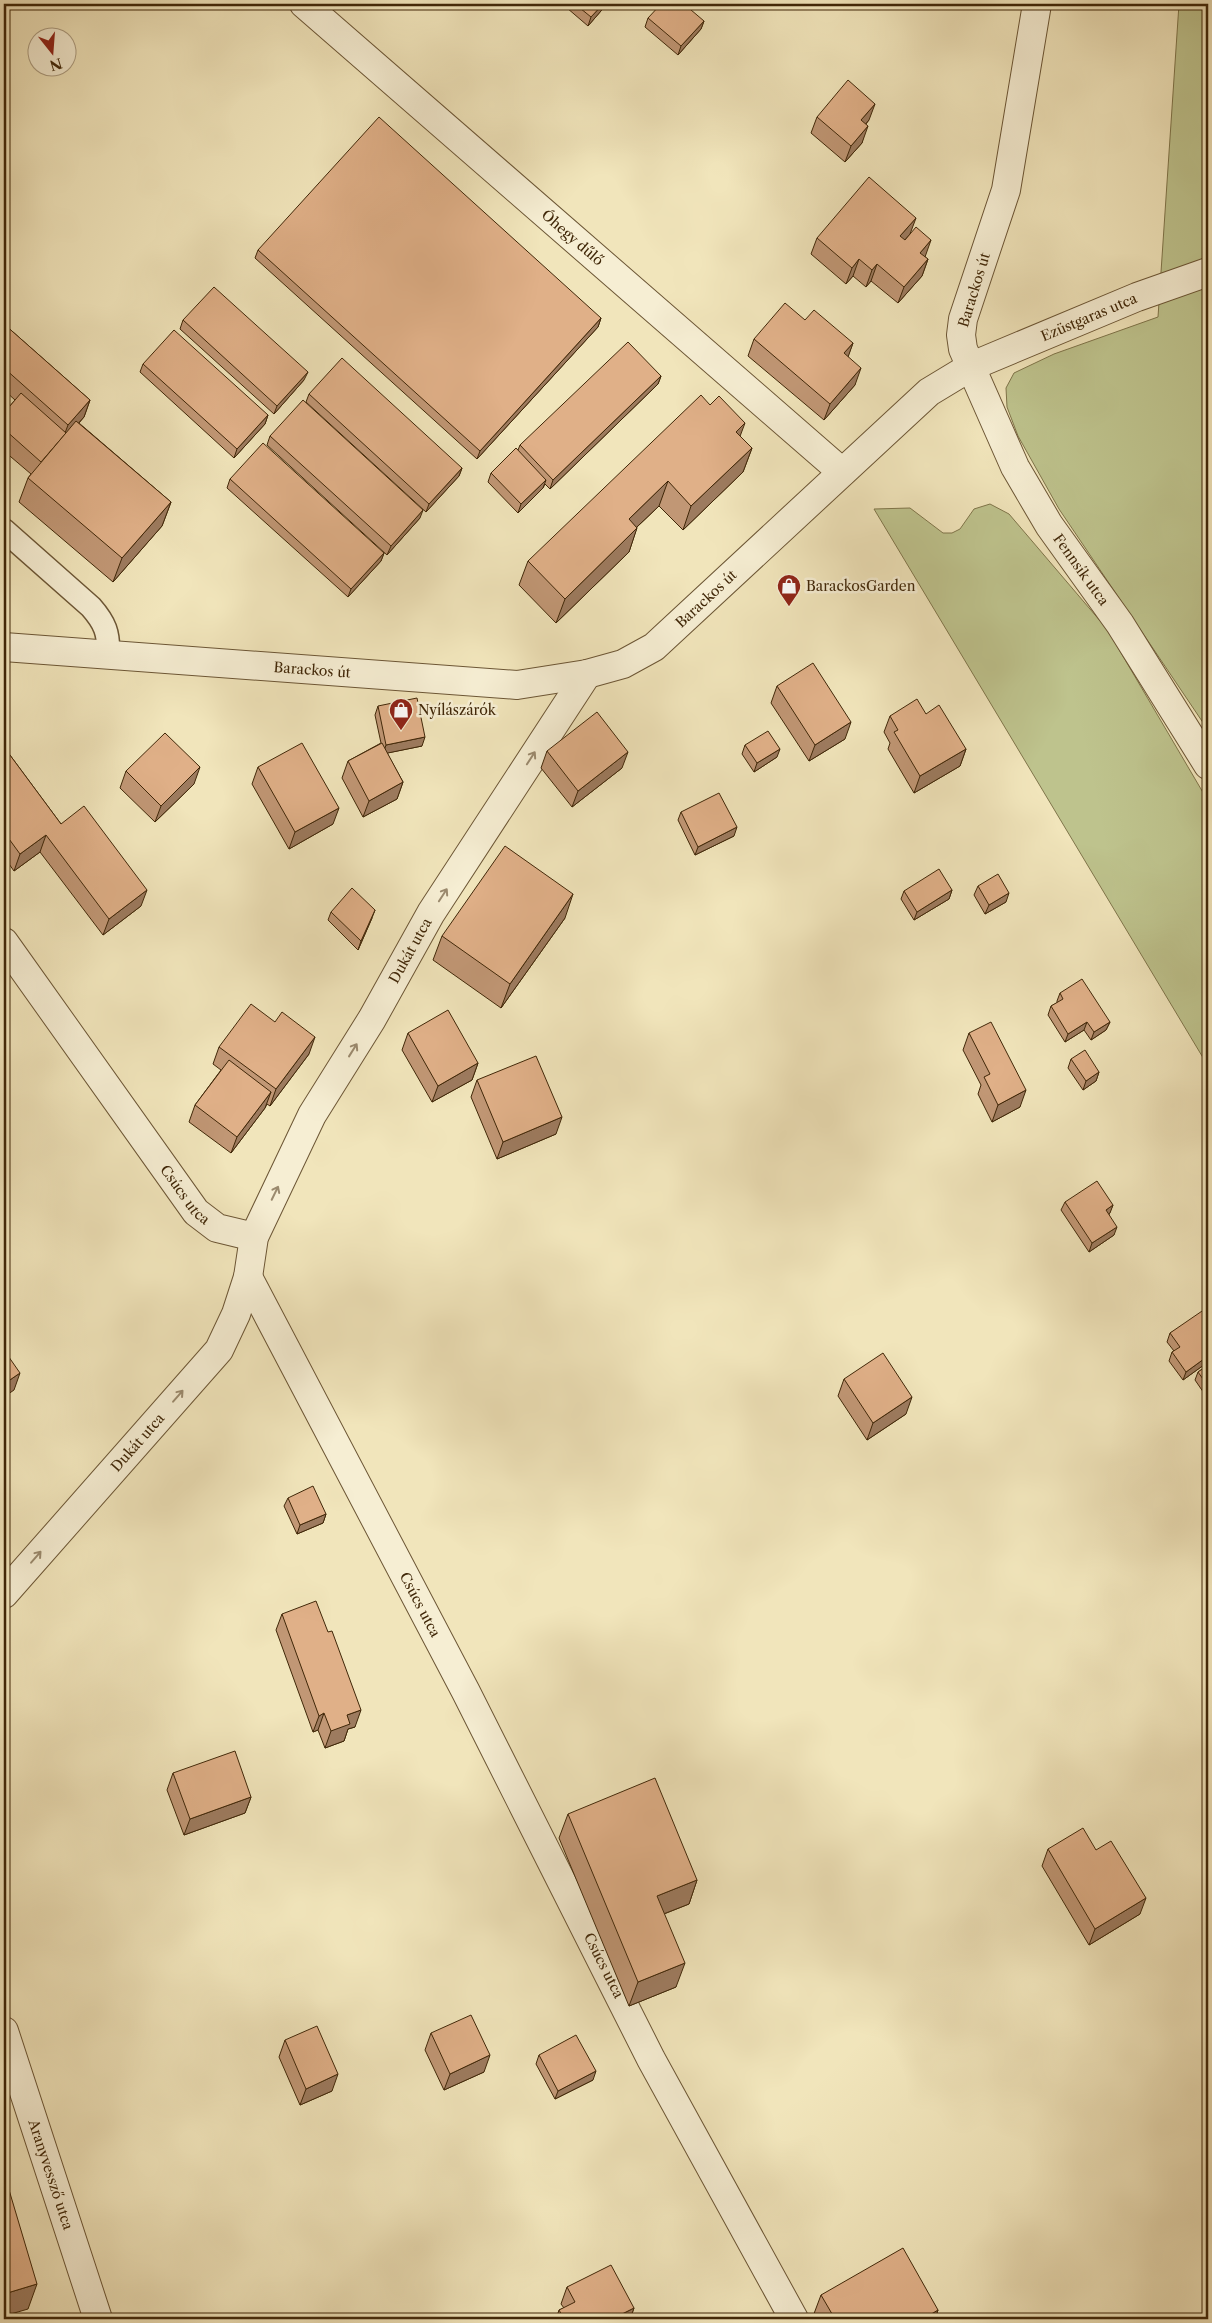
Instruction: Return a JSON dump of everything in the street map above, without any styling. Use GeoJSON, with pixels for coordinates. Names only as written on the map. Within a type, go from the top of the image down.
{"type":"FeatureCollection","features":[{"type":"Feature","properties":{"kind":"street","name":"Óhegy dűlő"},"geometry":{"type":"LineString","coordinates":[[304,4],[842,472]]}},
{"type":"Feature","properties":{"kind":"street","name":"Barackos út"},"geometry":{"type":"LineString","coordinates":[[4,647],[517,685],[587,674],[623,664],[654,648],[929,392],[972,366],[963,349],[961,335],[963,319],[1006,190],[1037,4]]}},
{"type":"Feature","properties":{"kind":"street","name":"Ezüstgaras utca"},"geometry":{"type":"LineString","coordinates":[[972,366],[1137,297],[1208,272]]}},
{"type":"Feature","properties":{"kind":"street","name":"Fennsík utca"},"geometry":{"type":"LineString","coordinates":[[972,366],[1015,467],[1049,525],[1120,624],[1208,765]]}},
{"type":"Feature","properties":{"kind":"street","name":"Dukát utca"},"geometry":{"type":"LineString","coordinates":[[254,1237],[312,1115],[372,1019],[430,913],[587,674]]}},
{"type":"Feature","properties":{"kind":"street","name":"Csúcs utca"},"geometry":{"type":"LineString","coordinates":[[4,942],[196,1212],[217,1228],[254,1237]]}},
{"type":"Feature","properties":{"kind":"street"},"geometry":{"type":"LineString","coordinates":[[248,1277],[254,1237]]}},
{"type":"Feature","properties":{"kind":"street","name":"Dukát utca"},"geometry":{"type":"LineString","coordinates":[[4,1594],[219,1350],[236,1314],[248,1277]]}},
{"type":"Feature","properties":{"kind":"street","name":"Csúcs utca"},"geometry":{"type":"LineString","coordinates":[[248,1277],[466,1692],[651,2059],[794,2319]]}},
{"type":"Feature","properties":{"kind":"street","name":"Aranyvessző utca"},"geometry":{"type":"LineString","coordinates":[[4,2032],[98,2319]]}},
{"type":"Feature","properties":{"kind":"lane"},"geometry":{"type":"LineString","coordinates":[[4,530],[91,607],[104,621],[109,636],[108,654]]}},
{"type":"Feature","properties":{"kind":"green space"},"geometry":{"type":"Polygon","coordinates":[[[1179,4],[1208,4],[1208,730],[1059,509],[1018,436],[1007,407],[1006,388],[1014,373],[1054,354],[1158,317],[1179,4]]]}},
{"type":"Feature","properties":{"kind":"green space"},"geometry":{"type":"Polygon","coordinates":[[[990,504],[1009,514],[1107,629],[1208,801],[1208,1066],[874,509],[910,508],[943,533],[952,533],[960,529],[974,509],[990,504]]]}},
{"type":"Feature","properties":{"kind":"building"},"geometry":{"type":"Polygon","coordinates":[[[575,4],[603,4],[591,17],[575,4]]]}},
{"type":"Feature","properties":{"kind":"building"},"geometry":{"type":"Polygon","coordinates":[[[661,4],[684,4],[704,21],[681,46],[648,18],[661,4]]]}},
{"type":"Feature","properties":{"kind":"building"},"geometry":{"type":"Polygon","coordinates":[[[848,80],[875,104],[861,120],[868,126],[851,146],[817,117],[848,80]]]}},
{"type":"Feature","properties":{"kind":"building"},"geometry":{"type":"Polygon","coordinates":[[[379,117],[601,318],[480,451],[258,250],[379,117]]]}},
{"type":"Feature","properties":{"kind":"building"},"geometry":{"type":"Polygon","coordinates":[[[869,177],[916,218],[900,236],[905,240],[916,227],[931,240],[920,253],[928,259],[904,287],[877,264],[872,270],[859,259],[852,268],[817,238],[869,177]]]}},
{"type":"Feature","properties":{"kind":"building"},"geometry":{"type":"Polygon","coordinates":[[[214,287],[308,372],[277,406],[183,320],[214,287]]]}},
{"type":"Feature","properties":{"kind":"building"},"geometry":{"type":"Polygon","coordinates":[[[785,303],[805,320],[814,310],[853,343],[844,353],[861,368],[830,404],[754,339],[785,303]]]}},
{"type":"Feature","properties":{"kind":"building"},"geometry":{"type":"Polygon","coordinates":[[[4,324],[90,400],[68,425],[4,368],[4,324]]]}},
{"type":"Feature","properties":{"kind":"building"},"geometry":{"type":"Polygon","coordinates":[[[174,330],[268,415],[237,449],[143,364],[174,330]]]}},
{"type":"Feature","properties":{"kind":"building"},"geometry":{"type":"Polygon","coordinates":[[[628,342],[661,376],[553,480],[520,445],[628,342]]]}},
{"type":"Feature","properties":{"kind":"building"},"geometry":{"type":"Polygon","coordinates":[[[342,358],[462,468],[429,504],[309,394],[342,358]]]}},
{"type":"Feature","properties":{"kind":"building"},"geometry":{"type":"Polygon","coordinates":[[[21,393],[66,433],[41,462],[4,429],[4,413],[21,393]]]}},
{"type":"Feature","properties":{"kind":"building"},"geometry":{"type":"Polygon","coordinates":[[[701,395],[710,405],[719,396],[745,423],[736,432],[752,448],[691,506],[668,481],[629,519],[637,528],[565,599],[528,561],[701,395]]]}},
{"type":"Feature","properties":{"kind":"building"},"geometry":{"type":"Polygon","coordinates":[[[303,400],[423,510],[391,546],[270,436],[303,400]]]}},
{"type":"Feature","properties":{"kind":"building"},"geometry":{"type":"Polygon","coordinates":[[[76,421],[171,502],[122,558],[28,478],[76,421]]]}},
{"type":"Feature","properties":{"kind":"building"},"geometry":{"type":"Polygon","coordinates":[[[263,443],[384,553],[351,589],[230,479],[263,443]]]}},
{"type":"Feature","properties":{"kind":"building"},"geometry":{"type":"Polygon","coordinates":[[[516,448],[546,480],[521,504],[491,473],[516,448]]]}},
{"type":"Feature","properties":{"kind":"building"},"geometry":{"type":"Polygon","coordinates":[[[813,663],[851,722],[815,745],[777,686],[813,663]]]}},
{"type":"Feature","properties":{"kind":"building"},"geometry":{"type":"Polygon","coordinates":[[[417,698],[425,737],[386,745],[378,706],[417,698]]]}},
{"type":"Feature","properties":{"kind":"building"},"geometry":{"type":"Polygon","coordinates":[[[917,699],[926,714],[939,705],[966,749],[920,776],[894,732],[898,730],[890,716],[917,699]]]}},
{"type":"Feature","properties":{"kind":"building"},"geometry":{"type":"Polygon","coordinates":[[[597,712],[628,752],[578,791],[547,751],[597,712]]]}},
{"type":"Feature","properties":{"kind":"building"},"geometry":{"type":"Polygon","coordinates":[[[768,731],[780,749],[757,763],[745,745],[768,731]]]}},
{"type":"Feature","properties":{"kind":"building"},"geometry":{"type":"Polygon","coordinates":[[[165,733],[200,767],[161,806],[126,771],[165,733]]]}},
{"type":"Feature","properties":{"kind":"building"},"geometry":{"type":"Polygon","coordinates":[[[302,743],[339,808],[295,832],[258,767],[302,743]]]}},
{"type":"Feature","properties":{"kind":"building"},"geometry":{"type":"Polygon","coordinates":[[[382,743],[403,782],[369,801],[348,761],[382,743]]]}},
{"type":"Feature","properties":{"kind":"building"},"geometry":{"type":"Polygon","coordinates":[[[4,747],[61,824],[84,806],[147,890],[109,919],[46,835],[20,854],[4,832],[4,747]]]}},
{"type":"Feature","properties":{"kind":"building"},"geometry":{"type":"Polygon","coordinates":[[[719,793],[737,827],[698,847],[681,812],[719,793]]]}},
{"type":"Feature","properties":{"kind":"building"},"geometry":{"type":"Polygon","coordinates":[[[505,846],[573,894],[510,984],[442,936],[505,846]]]}},
{"type":"Feature","properties":{"kind":"building"},"geometry":{"type":"Polygon","coordinates":[[[939,869],[952,890],[917,912],[904,891],[939,869]]]}},
{"type":"Feature","properties":{"kind":"building"},"geometry":{"type":"Polygon","coordinates":[[[998,874],[1009,893],[989,905],[978,886],[998,874]]]}},
{"type":"Feature","properties":{"kind":"building"},"geometry":{"type":"Polygon","coordinates":[[[352,888],[375,910],[361,941],[331,912],[352,888]]]}},
{"type":"Feature","properties":{"kind":"building"},"geometry":{"type":"Polygon","coordinates":[[[1082,979],[1110,1022],[1094,1032],[1087,1022],[1068,1034],[1051,1006],[1063,999],[1060,993],[1082,979]]]}},
{"type":"Feature","properties":{"kind":"building"},"geometry":{"type":"Polygon","coordinates":[[[251,1004],[275,1022],[282,1012],[315,1037],[276,1089],[219,1047],[251,1004]]]}},
{"type":"Feature","properties":{"kind":"building"},"geometry":{"type":"Polygon","coordinates":[[[448,1010],[478,1063],[438,1086],[408,1033],[448,1010]]]}},
{"type":"Feature","properties":{"kind":"building"},"geometry":{"type":"Polygon","coordinates":[[[991,1022],[1026,1090],[998,1105],[984,1077],[990,1074],[969,1033],[991,1022]]]}},
{"type":"Feature","properties":{"kind":"building"},"geometry":{"type":"Polygon","coordinates":[[[1085,1050],[1099,1072],[1086,1081],[1071,1059],[1085,1050]]]}},
{"type":"Feature","properties":{"kind":"building"},"geometry":{"type":"Polygon","coordinates":[[[536,1056],[562,1117],[503,1142],[477,1080],[536,1056]]]}},
{"type":"Feature","properties":{"kind":"building"},"geometry":{"type":"Polygon","coordinates":[[[229,1060],[271,1092],[237,1137],[195,1105],[229,1060]]]}},
{"type":"Feature","properties":{"kind":"building"},"geometry":{"type":"Polygon","coordinates":[[[1097,1181],[1113,1205],[1106,1210],[1117,1227],[1092,1243],[1065,1202],[1097,1181]]]}},
{"type":"Feature","properties":{"kind":"building"},"geometry":{"type":"Polygon","coordinates":[[[1205,1309],[1208,1313],[1208,1356],[1186,1372],[1172,1352],[1180,1347],[1170,1333],[1205,1309]]]}},
{"type":"Feature","properties":{"kind":"building"},"geometry":{"type":"Polygon","coordinates":[[[4,1350],[20,1373],[4,1384],[4,1350]]]}},
{"type":"Feature","properties":{"kind":"building"},"geometry":{"type":"Polygon","coordinates":[[[883,1353],[912,1397],[873,1423],[844,1379],[883,1353]]]}},
{"type":"Feature","properties":{"kind":"building"},"geometry":{"type":"Polygon","coordinates":[[[1208,1365],[1208,1386],[1198,1372],[1208,1365]]]}},
{"type":"Feature","properties":{"kind":"building"},"geometry":{"type":"Polygon","coordinates":[[[313,1486],[326,1514],[300,1525],[288,1498],[313,1486]]]}},
{"type":"Feature","properties":{"kind":"building"},"geometry":{"type":"Polygon","coordinates":[[[316,1601],[328,1632],[332,1631],[361,1710],[347,1715],[350,1724],[331,1731],[324,1713],[319,1716],[282,1614],[316,1601]]]}},
{"type":"Feature","properties":{"kind":"building"},"geometry":{"type":"Polygon","coordinates":[[[235,1751],[251,1797],[190,1819],[173,1773],[235,1751]]]}},
{"type":"Feature","properties":{"kind":"building"},"geometry":{"type":"Polygon","coordinates":[[[655,1778],[697,1880],[657,1896],[685,1963],[638,1982],[568,1814],[655,1778]]]}},
{"type":"Feature","properties":{"kind":"building"},"geometry":{"type":"Polygon","coordinates":[[[1083,1828],[1096,1850],[1111,1841],[1146,1898],[1095,1929],[1048,1849],[1083,1828]]]}},
{"type":"Feature","properties":{"kind":"building"},"geometry":{"type":"Polygon","coordinates":[[[471,2015],[490,2055],[450,2074],[431,2033],[471,2015]]]}},
{"type":"Feature","properties":{"kind":"building"},"geometry":{"type":"Polygon","coordinates":[[[317,2026],[338,2074],[306,2089],[285,2040],[317,2026]]]}},
{"type":"Feature","properties":{"kind":"building"},"geometry":{"type":"Polygon","coordinates":[[[576,2035],[596,2071],[558,2091],[539,2055],[576,2035]]]}},
{"type":"Feature","properties":{"kind":"building"},"geometry":{"type":"Polygon","coordinates":[[[4,2173],[37,2284],[4,2294],[4,2173]]]}},
{"type":"Feature","properties":{"kind":"building"},"geometry":{"type":"Polygon","coordinates":[[[903,2248],[938,2310],[923,2319],[835,2319],[821,2295],[903,2248]]]}},
{"type":"Feature","properties":{"kind":"building"},"geometry":{"type":"Polygon","coordinates":[[[611,2265],[634,2308],[612,2319],[564,2319],[559,2310],[575,2302],[567,2287],[611,2265]]]}},
{"type":"Feature","properties":{"kind":"place","name":"BarackosGarden"},"geometry":{"type":"Point","coordinates":[789,607]}},
{"type":"Feature","properties":{"kind":"place","name":"Nyílászárók"},"geometry":{"type":"Point","coordinates":[401,731]}}]}
